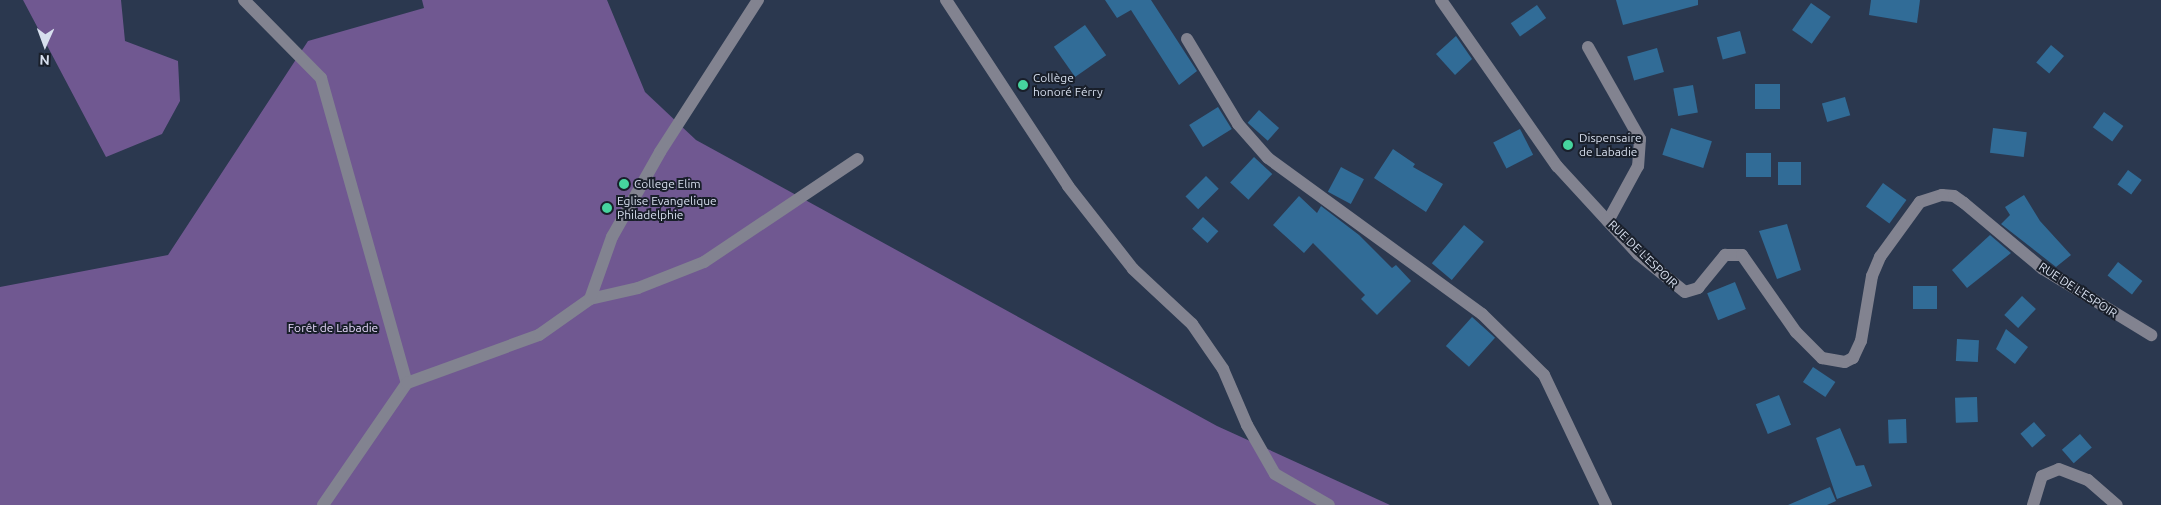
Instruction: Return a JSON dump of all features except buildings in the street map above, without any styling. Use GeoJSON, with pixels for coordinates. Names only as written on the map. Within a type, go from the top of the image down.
{"type":"FeatureCollection","features":[{"type":"Feature","properties":{"kind":"street"},"geometry":{"type":"LineString","coordinates":[[244,0],[321,78],[407,382]]}},
{"type":"Feature","properties":{"kind":"street"},"geometry":{"type":"LineString","coordinates":[[590,299],[612,238],[660,152],[758,0]]}},
{"type":"Feature","properties":{"kind":"street"},"geometry":{"type":"LineString","coordinates":[[946,0],[1068,186],[1133,269],[1197,332],[1223,369],[1247,425],[1275,474],[1329,505]]}},
{"type":"Feature","properties":{"kind":"street","name":"RUE DE L'ESPOIR"},"geometry":{"type":"LineString","coordinates":[[1441,0],[1557,166],[1638,254],[1685,292],[1698,288],[1725,255],[1742,255],[1796,332],[1822,358],[1844,362],[1858,351],[1872,276],[1880,257],[1920,202],[1942,195],[1954,196],[2059,280],[2151,335]]}},
{"type":"Feature","properties":{"kind":"street"},"geometry":{"type":"LineString","coordinates":[[1187,39],[1238,124],[1268,158],[1482,314],[1544,375],[1606,505]]}},
{"type":"Feature","properties":{"kind":"street"},"geometry":{"type":"LineString","coordinates":[[1588,48],[1637,128],[1640,139],[1638,166],[1608,221]]}},
{"type":"Feature","properties":{"kind":"street"},"geometry":{"type":"LineString","coordinates":[[323,505],[407,382],[539,335],[590,299],[638,288],[704,262],[858,159]]}},
{"type":"Feature","properties":{"kind":"street"},"geometry":{"type":"LineString","coordinates":[[2033,505],[2042,476],[2059,469],[2088,480],[2117,505]]}},
{"type":"Feature","properties":{"kind":"green space"},"geometry":{"type":"Polygon","coordinates":[[[23,0],[121,0],[125,41],[178,61],[180,101],[162,134],[106,157],[23,0]]]}},
{"type":"Feature","properties":{"kind":"green space","name":"Forêt de Labadie"},"geometry":{"type":"Polygon","coordinates":[[[422,0],[607,0],[645,92],[696,140],[1217,426],[1390,505],[0,505],[0,287],[168,255],[308,41],[424,8],[422,0]]]}},
{"type":"Feature","properties":{"kind":"place","name":"Collège honoré Férry"},"geometry":{"type":"Point","coordinates":[1023,85]}},
{"type":"Feature","properties":{"kind":"place","name":"Dispensaire de Labadie"},"geometry":{"type":"Point","coordinates":[1568,145]}},
{"type":"Feature","properties":{"kind":"place","name":"College Elim"},"geometry":{"type":"Point","coordinates":[624,184]}},
{"type":"Feature","properties":{"kind":"place","name":"Eglise Evangelique Philadelphie"},"geometry":{"type":"Point","coordinates":[607,208]}}]}
